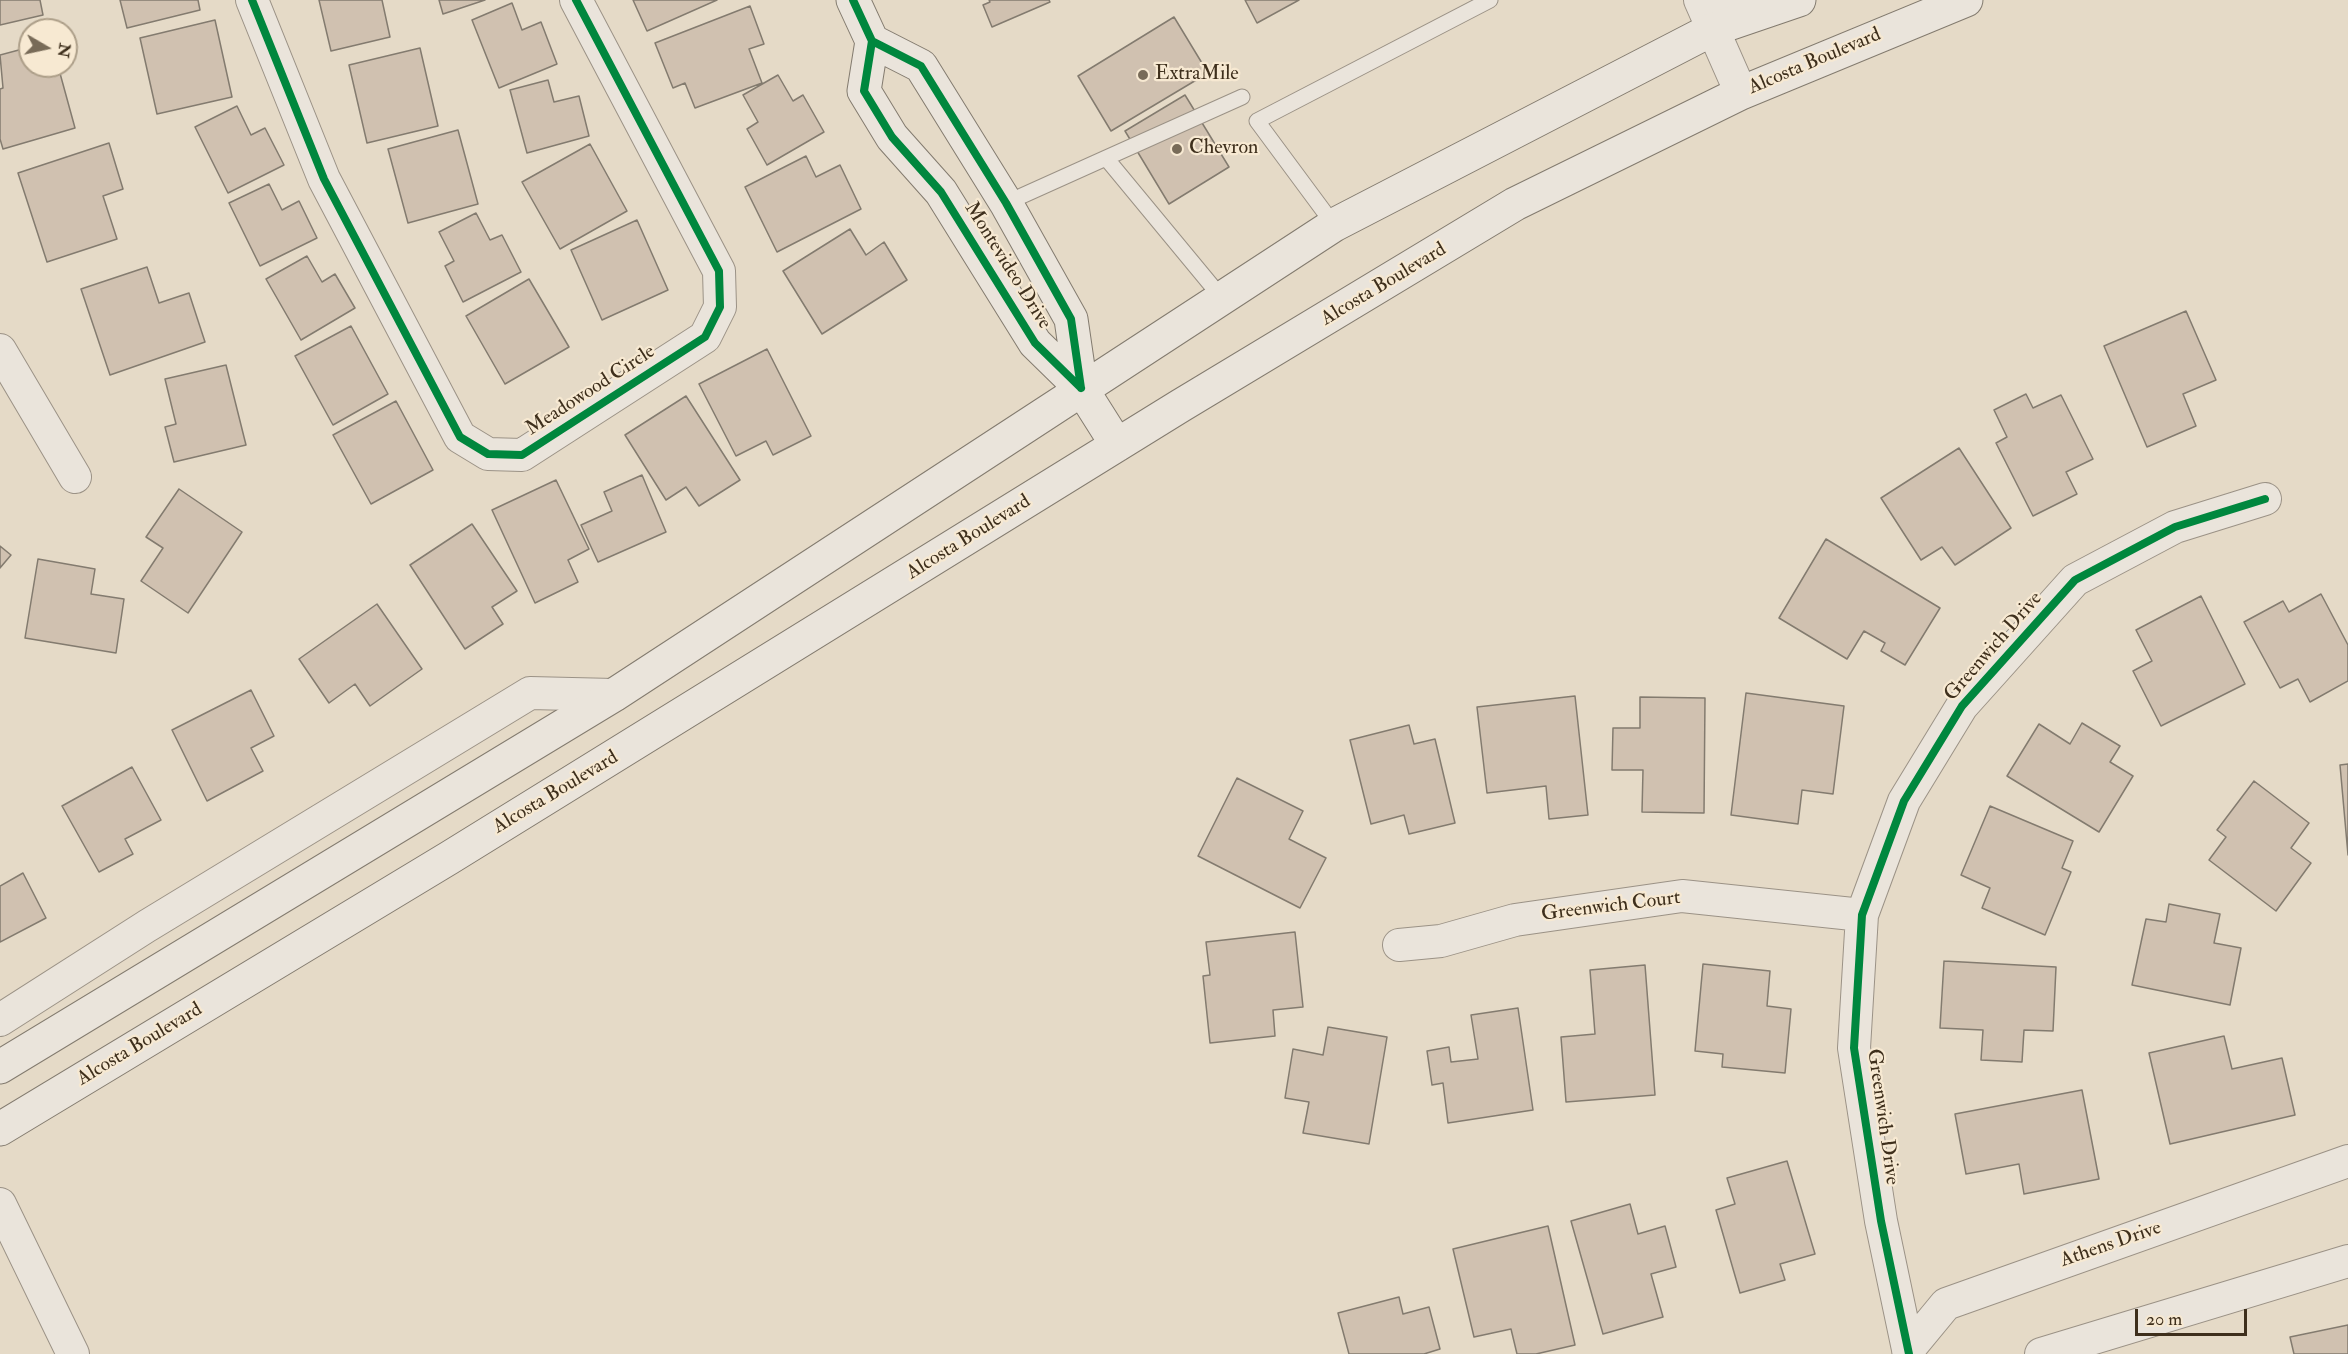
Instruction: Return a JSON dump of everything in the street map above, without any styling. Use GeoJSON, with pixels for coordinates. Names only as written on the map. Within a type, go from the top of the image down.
{"type":"FeatureCollection","features":[{"type":"Feature","properties":{"kind":"main road"},"geometry":{"type":"LineString","coordinates":[[853,0],[872,41]]}},
{"type":"Feature","properties":{"kind":"main road"},"geometry":{"type":"LineString","coordinates":[[0,1067],[614,695],[976,460],[1081,388],[1334,225],[1711,30],[1799,0]]}},
{"type":"Feature","properties":{"kind":"main road","name":"Alcosta Boulevard"},"geometry":{"type":"LineString","coordinates":[[0,1129],[479,840],[1117,445],[1515,204],[1741,93],[1966,0]]}},
{"type":"Feature","properties":{"kind":"main road","name":"Montevideo Drive"},"geometry":{"type":"LineString","coordinates":[[872,41],[921,66],[1006,203],[1071,319],[1081,388],[1035,343],[941,192],[892,137],[864,91],[872,41]]}},
{"type":"Feature","properties":{"kind":"main road"},"geometry":{"type":"LineString","coordinates":[[1081,388],[1117,445]]}},
{"type":"Feature","properties":{"kind":"street","name":"Meadowood Circle"},"geometry":{"type":"LineString","coordinates":[[252,0],[324,179],[460,437],[489,454],[522,455],[705,337],[720,307],[718,271],[576,0]]}},
{"type":"Feature","properties":{"kind":"street"},"geometry":{"type":"LineString","coordinates":[[1700,0],[1711,30],[1741,93]]}},
{"type":"Feature","properties":{"kind":"street"},"geometry":{"type":"LineString","coordinates":[[1711,30],[1738,0]]}},
{"type":"Feature","properties":{"kind":"street"},"geometry":{"type":"LineString","coordinates":[[0,350],[75,477]]}},
{"type":"Feature","properties":{"kind":"street","name":"Greenwich Drive"},"geometry":{"type":"LineString","coordinates":[[1909,1353],[1881,1221],[1854,1048],[1862,915],[1904,801],[1962,706],[2075,580],[2175,527],[2265,499]]}},
{"type":"Feature","properties":{"kind":"street"},"geometry":{"type":"LineString","coordinates":[[0,1020],[147,926],[530,693],[614,695]]}},
{"type":"Feature","properties":{"kind":"street","name":"Greenwich Court"},"geometry":{"type":"LineString","coordinates":[[1399,945],[1441,941],[1515,920],[1682,896],[1862,915]]}},
{"type":"Feature","properties":{"kind":"street","name":"Athens Drive"},"geometry":{"type":"LineString","coordinates":[[1909,1353],[1946,1304],[2348,1161]]}},
{"type":"Feature","properties":{"kind":"street"},"geometry":{"type":"LineString","coordinates":[[0,1204],[73,1354]]}},
{"type":"Feature","properties":{"kind":"street"},"geometry":{"type":"LineString","coordinates":[[2041,1354],[2348,1261]]}},
{"type":"Feature","properties":{"kind":"lane"},"geometry":{"type":"LineString","coordinates":[[1334,225],[1257,122],[1490,0]]}},
{"type":"Feature","properties":{"kind":"lane"},"geometry":{"type":"LineString","coordinates":[[1006,203],[1242,97]]}},
{"type":"Feature","properties":{"kind":"lane"},"geometry":{"type":"LineString","coordinates":[[1106,159],[1221,297]]}},
{"type":"Feature","properties":{"kind":"building"},"geometry":{"type":"Polygon","coordinates":[[[0,0],[40,0],[43,15],[18,18],[18,21],[0,25],[0,0]]]}},
{"type":"Feature","properties":{"kind":"building"},"geometry":{"type":"Polygon","coordinates":[[[120,0],[198,0],[200,10],[127,28],[120,0]]]}},
{"type":"Feature","properties":{"kind":"building"},"geometry":{"type":"Polygon","coordinates":[[[319,0],[382,0],[390,37],[331,51],[319,0]]]}},
{"type":"Feature","properties":{"kind":"building"},"geometry":{"type":"Polygon","coordinates":[[[439,0],[485,0],[443,14],[439,0]]]}},
{"type":"Feature","properties":{"kind":"building"},"geometry":{"type":"Polygon","coordinates":[[[633,0],[717,0],[647,31],[633,0]]]}},
{"type":"Feature","properties":{"kind":"building"},"geometry":{"type":"Polygon","coordinates":[[[989,0],[1049,0],[1050,2],[992,27],[983,5],[990,2],[989,0]]]}},
{"type":"Feature","properties":{"kind":"building"},"geometry":{"type":"Polygon","coordinates":[[[1245,0],[1299,0],[1257,23],[1245,0]]]}},
{"type":"Feature","properties":{"kind":"building"},"geometry":{"type":"Polygon","coordinates":[[[512,3],[522,30],[541,22],[557,64],[499,88],[472,20],[512,3]]]}},
{"type":"Feature","properties":{"kind":"building"},"geometry":{"type":"Polygon","coordinates":[[[750,6],[764,44],[749,49],[762,83],[695,108],[685,83],[673,88],[655,43],[750,6]]]}},
{"type":"Feature","properties":{"kind":"building","name":"ExtraMile"},"geometry":{"type":"Polygon","coordinates":[[[1174,17],[1208,73],[1111,131],[1078,76],[1174,17]]]}},
{"type":"Feature","properties":{"kind":"building"},"geometry":{"type":"Polygon","coordinates":[[[215,20],[232,97],[157,114],[140,38],[215,20]]]}},
{"type":"Feature","properties":{"kind":"building"},"geometry":{"type":"Polygon","coordinates":[[[420,48],[438,126],[367,143],[349,65],[420,48]]]}},
{"type":"Feature","properties":{"kind":"building"},"geometry":{"type":"Polygon","coordinates":[[[18,50],[18,78],[61,78],[75,128],[3,149],[0,139],[0,89],[3,88],[0,55],[18,50]]]}},
{"type":"Feature","properties":{"kind":"building"},"geometry":{"type":"Polygon","coordinates":[[[778,75],[793,101],[803,95],[824,132],[767,165],[747,129],[758,122],[743,95],[778,75]]]}},
{"type":"Feature","properties":{"kind":"building"},"geometry":{"type":"Polygon","coordinates":[[[548,80],[554,102],[579,96],[589,136],[527,153],[510,90],[548,80]]]}},
{"type":"Feature","properties":{"kind":"building","name":"Chevron"},"geometry":{"type":"Polygon","coordinates":[[[1185,95],[1229,167],[1169,204],[1125,131],[1185,95]]]}},
{"type":"Feature","properties":{"kind":"building"},"geometry":{"type":"Polygon","coordinates":[[[237,106],[251,135],[265,128],[284,165],[228,193],[195,127],[237,106]]]}},
{"type":"Feature","properties":{"kind":"building"},"geometry":{"type":"Polygon","coordinates":[[[458,130],[478,204],[408,223],[388,149],[458,130]]]}},
{"type":"Feature","properties":{"kind":"building"},"geometry":{"type":"Polygon","coordinates":[[[109,143],[123,189],[103,196],[117,239],[47,262],[18,173],[109,143]]]}},
{"type":"Feature","properties":{"kind":"building"},"geometry":{"type":"Polygon","coordinates":[[[590,144],[627,211],[560,249],[522,182],[590,144]]]}},
{"type":"Feature","properties":{"kind":"building"},"geometry":{"type":"Polygon","coordinates":[[[806,156],[816,177],[840,165],[861,209],[777,252],[745,187],[806,156]]]}},
{"type":"Feature","properties":{"kind":"building"},"geometry":{"type":"Polygon","coordinates":[[[269,184],[282,210],[299,201],[317,238],[260,266],[229,203],[269,184]]]}},
{"type":"Feature","properties":{"kind":"building"},"geometry":{"type":"Polygon","coordinates":[[[476,213],[490,240],[502,235],[521,272],[463,302],[445,266],[454,261],[439,232],[476,213]]]}},
{"type":"Feature","properties":{"kind":"building"},"geometry":{"type":"Polygon","coordinates":[[[637,220],[668,290],[602,320],[571,250],[637,220]]]}},
{"type":"Feature","properties":{"kind":"building"},"geometry":{"type":"Polygon","coordinates":[[[850,229],[866,255],[884,242],[907,280],[822,334],[783,271],[850,229]]]}},
{"type":"Feature","properties":{"kind":"building"},"geometry":{"type":"Polygon","coordinates":[[[307,256],[322,282],[335,274],[355,308],[301,340],[266,279],[307,256]]]}},
{"type":"Feature","properties":{"kind":"building"},"geometry":{"type":"Polygon","coordinates":[[[147,267],[159,303],[189,293],[205,342],[110,375],[81,289],[147,267]]]}},
{"type":"Feature","properties":{"kind":"building"},"geometry":{"type":"Polygon","coordinates":[[[529,279],[569,347],[505,384],[466,316],[529,279]]]}},
{"type":"Feature","properties":{"kind":"building"},"geometry":{"type":"Polygon","coordinates":[[[2186,311],[2216,380],[2183,394],[2196,426],[2147,447],[2104,346],[2186,311]]]}},
{"type":"Feature","properties":{"kind":"building"},"geometry":{"type":"Polygon","coordinates":[[[351,326],[388,394],[333,425],[295,356],[351,326]]]}},
{"type":"Feature","properties":{"kind":"building"},"geometry":{"type":"Polygon","coordinates":[[[767,349],[811,436],[773,455],[766,441],[736,456],[699,384],[767,349]]]}},
{"type":"Feature","properties":{"kind":"building"},"geometry":{"type":"Polygon","coordinates":[[[226,365],[246,445],[174,462],[165,427],[176,424],[165,379],[226,365]]]}},
{"type":"Feature","properties":{"kind":"building"},"geometry":{"type":"Polygon","coordinates":[[[2026,394],[2033,408],[2061,395],[2093,459],[2066,472],[2077,494],[2033,516],[1996,443],[2007,437],[1994,410],[2026,394]]]}},
{"type":"Feature","properties":{"kind":"building"},"geometry":{"type":"Polygon","coordinates":[[[686,396],[740,480],[699,506],[686,487],[666,500],[625,435],[686,396]]]}},
{"type":"Feature","properties":{"kind":"building"},"geometry":{"type":"Polygon","coordinates":[[[396,401],[433,470],[371,504],[333,435],[396,401]]]}},
{"type":"Feature","properties":{"kind":"building"},"geometry":{"type":"Polygon","coordinates":[[[1959,448],[2011,528],[1955,565],[1942,547],[1921,560],[1881,498],[1959,448]]]}},
{"type":"Feature","properties":{"kind":"building"},"geometry":{"type":"Polygon","coordinates":[[[642,475],[666,532],[598,562],[581,525],[612,511],[604,492],[642,475]]]}},
{"type":"Feature","properties":{"kind":"building"},"geometry":{"type":"Polygon","coordinates":[[[556,480],[589,549],[568,560],[578,582],[535,603],[492,510],[556,480]]]}},
{"type":"Feature","properties":{"kind":"building"},"geometry":{"type":"Polygon","coordinates":[[[179,489],[242,532],[188,613],[141,581],[163,548],[146,537],[179,489]]]}},
{"type":"Feature","properties":{"kind":"building"},"geometry":{"type":"Polygon","coordinates":[[[472,524],[517,591],[492,607],[503,624],[465,649],[410,565],[472,524]]]}},
{"type":"Feature","properties":{"kind":"building"},"geometry":{"type":"Polygon","coordinates":[[[1826,539],[1940,608],[1905,665],[1881,651],[1885,643],[1864,631],[1847,659],[1779,618],[1826,539]]]}},
{"type":"Feature","properties":{"kind":"building"},"geometry":{"type":"Polygon","coordinates":[[[0,546],[11,555],[0,568],[0,546]]]}},
{"type":"Feature","properties":{"kind":"building"},"geometry":{"type":"Polygon","coordinates":[[[38,559],[95,569],[91,594],[124,599],[116,653],[25,638],[38,559]]]}},
{"type":"Feature","properties":{"kind":"building"},"geometry":{"type":"Polygon","coordinates":[[[2321,594],[2348,645],[2348,681],[2310,702],[2298,679],[2280,688],[2244,622],[2283,601],[2289,612],[2321,594]]]}},
{"type":"Feature","properties":{"kind":"building"},"geometry":{"type":"Polygon","coordinates":[[[2201,596],[2245,684],[2161,726],[2133,671],[2152,661],[2136,630],[2201,596]]]}},
{"type":"Feature","properties":{"kind":"building"},"geometry":{"type":"Polygon","coordinates":[[[377,604],[422,669],[370,706],[355,684],[329,703],[299,659],[377,604]]]}},
{"type":"Feature","properties":{"kind":"building"},"geometry":{"type":"Polygon","coordinates":[[[251,690],[274,736],[251,748],[263,771],[207,801],[172,730],[251,690]]]}},
{"type":"Feature","properties":{"kind":"building"},"geometry":{"type":"Polygon","coordinates":[[[1746,693],[1844,706],[1833,794],[1802,790],[1798,824],[1731,815],[1746,693]]]}},
{"type":"Feature","properties":{"kind":"building"},"geometry":{"type":"Polygon","coordinates":[[[1575,696],[1588,815],[1549,819],[1546,786],[1487,793],[1477,707],[1575,696]]]}},
{"type":"Feature","properties":{"kind":"building"},"geometry":{"type":"Polygon","coordinates":[[[1640,697],[1705,698],[1704,813],[1642,812],[1643,770],[1612,770],[1613,728],[1640,728],[1640,697]]]}},
{"type":"Feature","properties":{"kind":"building"},"geometry":{"type":"Polygon","coordinates":[[[2082,723],[2120,746],[2110,762],[2133,776],[2099,832],[2007,776],[2039,724],[2070,744],[2082,723]]]}},
{"type":"Feature","properties":{"kind":"building"},"geometry":{"type":"Polygon","coordinates":[[[1409,725],[1414,744],[1435,739],[1455,823],[1409,834],[1404,815],[1371,824],[1350,740],[1409,725]]]}},
{"type":"Feature","properties":{"kind":"building"},"geometry":{"type":"Polygon","coordinates":[[[2348,764],[2348,855],[2340,765],[2348,764]]]}},
{"type":"Feature","properties":{"kind":"building"},"geometry":{"type":"Polygon","coordinates":[[[132,767],[161,820],[125,839],[133,854],[99,872],[62,806],[132,767]]]}},
{"type":"Feature","properties":{"kind":"building"},"geometry":{"type":"Polygon","coordinates":[[[1237,778],[1303,811],[1289,839],[1326,858],[1300,908],[1198,856],[1237,778]]]}},
{"type":"Feature","properties":{"kind":"building"},"geometry":{"type":"Polygon","coordinates":[[[2254,781],[2309,823],[2291,848],[2311,863],[2276,911],[2209,860],[2226,837],[2217,830],[2254,781]]]}},
{"type":"Feature","properties":{"kind":"building"},"geometry":{"type":"Polygon","coordinates":[[[1990,806],[2073,841],[2062,868],[2071,872],[2045,935],[1982,908],[1990,888],[1961,875],[1990,806]]]}},
{"type":"Feature","properties":{"kind":"building"},"geometry":{"type":"Polygon","coordinates":[[[23,873],[46,918],[0,942],[0,886],[23,873]]]}},
{"type":"Feature","properties":{"kind":"building"},"geometry":{"type":"Polygon","coordinates":[[[2169,904],[2220,914],[2214,943],[2241,948],[2230,1005],[2132,985],[2146,919],[2166,922],[2169,904]]]}},
{"type":"Feature","properties":{"kind":"building"},"geometry":{"type":"Polygon","coordinates":[[[1295,932],[1303,1007],[1273,1010],[1275,1036],[1210,1043],[1203,976],[1210,975],[1206,942],[1295,932]]]}},
{"type":"Feature","properties":{"kind":"building"},"geometry":{"type":"Polygon","coordinates":[[[1944,961],[2056,967],[2053,1031],[2024,1030],[2022,1062],[1981,1060],[1983,1030],[1940,1028],[1944,961]]]}},
{"type":"Feature","properties":{"kind":"building"},"geometry":{"type":"Polygon","coordinates":[[[1703,964],[1770,971],[1767,1006],[1791,1009],[1785,1073],[1722,1067],[1723,1054],[1695,1051],[1703,964]]]}},
{"type":"Feature","properties":{"kind":"building"},"geometry":{"type":"Polygon","coordinates":[[[1645,965],[1655,1095],[1566,1102],[1561,1037],[1595,1034],[1590,970],[1645,965]]]}},
{"type":"Feature","properties":{"kind":"building"},"geometry":{"type":"Polygon","coordinates":[[[1518,1008],[1533,1110],[1448,1123],[1443,1083],[1432,1085],[1427,1051],[1449,1047],[1451,1062],[1478,1059],[1471,1015],[1518,1008]]]}},
{"type":"Feature","properties":{"kind":"building"},"geometry":{"type":"Polygon","coordinates":[[[1328,1027],[1387,1037],[1369,1144],[1303,1133],[1309,1102],[1285,1098],[1293,1049],[1323,1055],[1328,1027]]]}},
{"type":"Feature","properties":{"kind":"building"},"geometry":{"type":"Polygon","coordinates":[[[2224,1036],[2232,1069],[2282,1058],[2295,1115],[2170,1144],[2149,1053],[2224,1036]]]}},
{"type":"Feature","properties":{"kind":"building"},"geometry":{"type":"Polygon","coordinates":[[[2082,1090],[2099,1179],[2024,1194],[2019,1164],[1966,1174],[1955,1114],[2082,1090]]]}},
{"type":"Feature","properties":{"kind":"building"},"geometry":{"type":"Polygon","coordinates":[[[1787,1161],[1815,1254],[1780,1264],[1785,1280],[1740,1293],[1716,1210],[1735,1204],[1727,1178],[1787,1161]]]}},
{"type":"Feature","properties":{"kind":"building"},"geometry":{"type":"Polygon","coordinates":[[[1630,1204],[1638,1234],[1665,1226],[1676,1267],[1651,1274],[1663,1317],[1603,1334],[1571,1221],[1630,1204]]]}},
{"type":"Feature","properties":{"kind":"building"},"geometry":{"type":"Polygon","coordinates":[[[1548,1226],[1575,1345],[1536,1354],[1517,1354],[1511,1329],[1474,1337],[1453,1249],[1548,1226]]]}},
{"type":"Feature","properties":{"kind":"building"},"geometry":{"type":"Polygon","coordinates":[[[1399,1297],[1403,1314],[1429,1307],[1440,1349],[1424,1354],[1349,1354],[1338,1313],[1399,1297]]]}},
{"type":"Feature","properties":{"kind":"building"},"geometry":{"type":"Polygon","coordinates":[[[2348,1325],[2348,1354],[2294,1354],[2290,1337],[2348,1325]]]}},
{"type":"Feature","properties":{"kind":"cycle path"},"geometry":{"type":"LineString","coordinates":[[252,0],[324,179],[460,437],[488,454],[522,455],[705,337],[720,307],[719,271],[576,0]]}},
{"type":"Feature","properties":{"kind":"cycle path"},"geometry":{"type":"LineString","coordinates":[[853,0],[872,41],[864,91],[892,137],[941,192],[1035,343],[1081,388]]}},
{"type":"Feature","properties":{"kind":"cycle path"},"geometry":{"type":"LineString","coordinates":[[872,41],[921,66],[1006,203],[1071,319],[1081,388]]}},
{"type":"Feature","properties":{"kind":"cycle path"},"geometry":{"type":"LineString","coordinates":[[1909,1354],[1881,1221],[1854,1048],[1862,915],[1904,801],[1962,706],[2075,580],[2175,527],[2265,499]]}},
{"type":"Feature","properties":{"kind":"place","name":"ExtraMile"},"geometry":{"type":"Point","coordinates":[1143,75]}},
{"type":"Feature","properties":{"kind":"place","name":"Chevron"},"geometry":{"type":"Point","coordinates":[1177,149]}}]}
